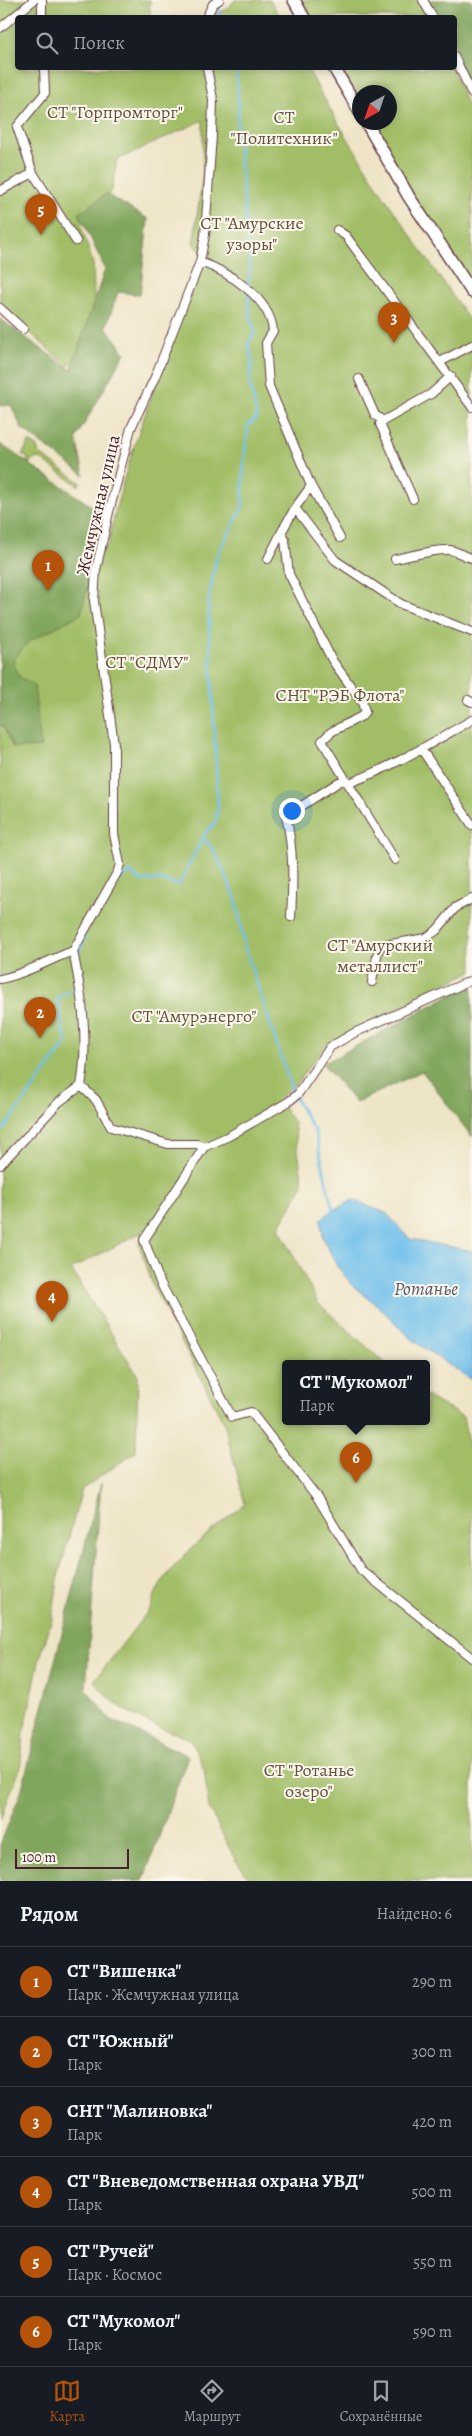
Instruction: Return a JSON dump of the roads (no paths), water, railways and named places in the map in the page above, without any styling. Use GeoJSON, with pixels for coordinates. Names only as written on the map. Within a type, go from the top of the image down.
{"type":"FeatureCollection","features":[{"type":"Feature","properties":{"kind":"street"},"geometry":{"type":"LineString","coordinates":[[16,15],[34,0]]}},
{"type":"Feature","properties":{"kind":"street"},"geometry":{"type":"LineString","coordinates":[[42,0],[42,15]]}},
{"type":"Feature","properties":{"kind":"street"},"geometry":{"type":"LineString","coordinates":[[294,0],[302,15]]}},
{"type":"Feature","properties":{"kind":"street"},"geometry":{"type":"LineString","coordinates":[[422,0],[431,15]]}},
{"type":"Feature","properties":{"kind":"street"},"geometry":{"type":"LineString","coordinates":[[208,15],[216,2]]}},
{"type":"Feature","properties":{"kind":"street"},"geometry":{"type":"LineString","coordinates":[[0,28],[15,16]]}},
{"type":"Feature","properties":{"kind":"street"},"geometry":{"type":"LineString","coordinates":[[457,62],[472,94]]}},
{"type":"Feature","properties":{"kind":"street"},"geometry":{"type":"LineString","coordinates":[[44,70],[46,93],[17,127],[33,173],[76,241]]}},
{"type":"Feature","properties":{"kind":"street","name":"Жемчужная улица"},"geometry":{"type":"LineString","coordinates":[[73,950],[118,871],[120,864],[114,834],[114,744],[94,601],[96,570],[108,512],[131,428],[156,377],[200,262],[205,235],[212,126],[213,99],[207,70]]}},
{"type":"Feature","properties":{"kind":"street"},"geometry":{"type":"LineString","coordinates":[[335,70],[352,98]]}},
{"type":"Feature","properties":{"kind":"street"},"geometry":{"type":"LineString","coordinates":[[371,130],[409,197],[472,292]]}},
{"type":"Feature","properties":{"kind":"street"},"geometry":{"type":"LineString","coordinates":[[0,191],[33,173]]}},
{"type":"Feature","properties":{"kind":"street"},"geometry":{"type":"LineString","coordinates":[[337,230],[346,236],[472,407]]}},
{"type":"Feature","properties":{"kind":"street"},"geometry":{"type":"LineString","coordinates":[[200,262],[218,269],[243,286],[269,311],[273,331],[266,343],[269,386],[311,486],[340,538]]}},
{"type":"Feature","properties":{"kind":"street"},"geometry":{"type":"LineString","coordinates":[[0,308],[23,329]]}},
{"type":"Feature","properties":{"kind":"street"},"geometry":{"type":"LineString","coordinates":[[440,362],[472,345]]}},
{"type":"Feature","properties":{"kind":"street"},"geometry":{"type":"LineString","coordinates":[[413,499],[380,424],[431,394],[451,376]]}},
{"type":"Feature","properties":{"kind":"street"},"geometry":{"type":"LineString","coordinates":[[359,379],[375,415],[383,421]]}},
{"type":"Feature","properties":{"kind":"street"},"geometry":{"type":"LineString","coordinates":[[268,559],[295,508],[311,486]]}},
{"type":"Feature","properties":{"kind":"street"},"geometry":{"type":"LineString","coordinates":[[295,508],[335,560],[401,604],[472,632]]}},
{"type":"Feature","properties":{"kind":"street"},"geometry":{"type":"LineString","coordinates":[[281,533],[285,540],[289,574],[332,660],[362,702],[364,712],[362,716],[331,732],[322,741],[394,860]]}},
{"type":"Feature","properties":{"kind":"street"},"geometry":{"type":"LineString","coordinates":[[395,559],[446,550],[453,550],[461,556],[472,558]]}},
{"type":"Feature","properties":{"kind":"street"},"geometry":{"type":"LineString","coordinates":[[291,917],[294,871],[292,843],[286,816],[342,780],[349,783],[376,773],[422,750],[472,720]]}},
{"type":"Feature","properties":{"kind":"street"},"geometry":{"type":"LineString","coordinates":[[422,750],[472,824]]}},
{"type":"Feature","properties":{"kind":"street"},"geometry":{"type":"LineString","coordinates":[[372,982],[378,946],[426,938],[437,930],[456,907],[472,899]]}},
{"type":"Feature","properties":{"kind":"street"},"geometry":{"type":"LineString","coordinates":[[0,979],[19,975],[73,950],[80,988],[86,1052],[80,1086],[59,1102],[0,1165]]}},
{"type":"Feature","properties":{"kind":"street"},"geometry":{"type":"LineString","coordinates":[[472,980],[354,1033],[330,1047],[298,1094],[258,1120],[204,1147],[144,1240],[160,1282],[232,1417],[252,1412],[317,1497],[361,1570],[472,1658]]}},
{"type":"Feature","properties":{"kind":"street"},"geometry":{"type":"LineString","coordinates":[[80,1086],[96,1100],[110,1126],[168,1144],[197,1144],[204,1147]]}},
{"type":"Feature","properties":{"kind":"water","name":"Ротанье"},"geometry":{"type":"Polygon","coordinates":[[[353,1200],[386,1213],[410,1239],[472,1251],[472,1380],[415,1342],[376,1304],[353,1286],[337,1266],[323,1237],[321,1219],[333,1210],[353,1200]]]}},
{"type":"Feature","properties":{"kind":"waterway"},"geometry":{"type":"LineString","coordinates":[[218,2],[220,15]]}},
{"type":"Feature","properties":{"kind":"waterway"},"geometry":{"type":"LineString","coordinates":[[236,70],[239,108],[237,125],[250,268],[248,287]]}},
{"type":"Feature","properties":{"kind":"waterway"},"geometry":{"type":"LineString","coordinates":[[116,882],[130,872],[140,881],[159,880],[179,885],[205,833],[216,822],[218,804],[208,604],[217,555],[243,507],[243,474],[248,425],[257,418],[250,383],[252,360],[248,343],[255,333],[250,315],[248,292]]}},
{"type":"Feature","properties":{"kind":"waterway"},"geometry":{"type":"LineString","coordinates":[[203,837],[214,850],[236,899],[245,948],[294,1096],[315,1132],[333,1210]]}},
{"type":"Feature","properties":{"kind":"waterway"},"geometry":{"type":"LineString","coordinates":[[77,958],[85,937]]}},
{"type":"Feature","properties":{"kind":"waterway"},"geometry":{"type":"LineString","coordinates":[[0,1130],[3,1130],[67,1042],[62,1029],[58,997],[79,987]]}},
{"type":"Feature","properties":{"kind":"place","name":"СТ \"Ручей\""},"geometry":{"type":"Point","coordinates":[41,235]}},
{"type":"Feature","properties":{"kind":"place","name":"СНТ \"Малиновка\""},"geometry":{"type":"Point","coordinates":[394,343]}},
{"type":"Feature","properties":{"kind":"place","name":"СТ \"Вишенка\""},"geometry":{"type":"Point","coordinates":[48,591]}},
{"type":"Feature","properties":{"kind":"place","name":"СТ \"Южный\""},"geometry":{"type":"Point","coordinates":[40,1038]}},
{"type":"Feature","properties":{"kind":"place","name":"СТ \"Вневедомственная охрана УВД\""},"geometry":{"type":"Point","coordinates":[52,1322]}},
{"type":"Feature","properties":{"kind":"place","name":"СТ \"Мукомол\""},"geometry":{"type":"Point","coordinates":[356,1483]}},
{"type":"Feature","properties":{"kind":"park label","name":"СТ \"Горпромторг\""},"geometry":{"type":"Point","coordinates":[115,112]}},
{"type":"Feature","properties":{"kind":"park label","name":"СТ \"Политехник\""},"geometry":{"type":"Point","coordinates":[284,127]}},
{"type":"Feature","properties":{"kind":"park label","name":"СТ \"Амурские узоры\""},"geometry":{"type":"Point","coordinates":[252,233]}},
{"type":"Feature","properties":{"kind":"park label","name":"СТ \"СДМУ\""},"geometry":{"type":"Point","coordinates":[147,662]}},
{"type":"Feature","properties":{"kind":"park label","name":"СНТ \"РЭБ Флота\""},"geometry":{"type":"Point","coordinates":[340,695]}},
{"type":"Feature","properties":{"kind":"park label","name":"СТ \"Амурский металлист\""},"geometry":{"type":"Point","coordinates":[380,955]}},
{"type":"Feature","properties":{"kind":"park label","name":"СТ \"Амурэнерго\""},"geometry":{"type":"Point","coordinates":[194,1016]}},
{"type":"Feature","properties":{"kind":"park label","name":"СТ \"Ротанье озеро\""},"geometry":{"type":"Point","coordinates":[309,1780]}}]}
